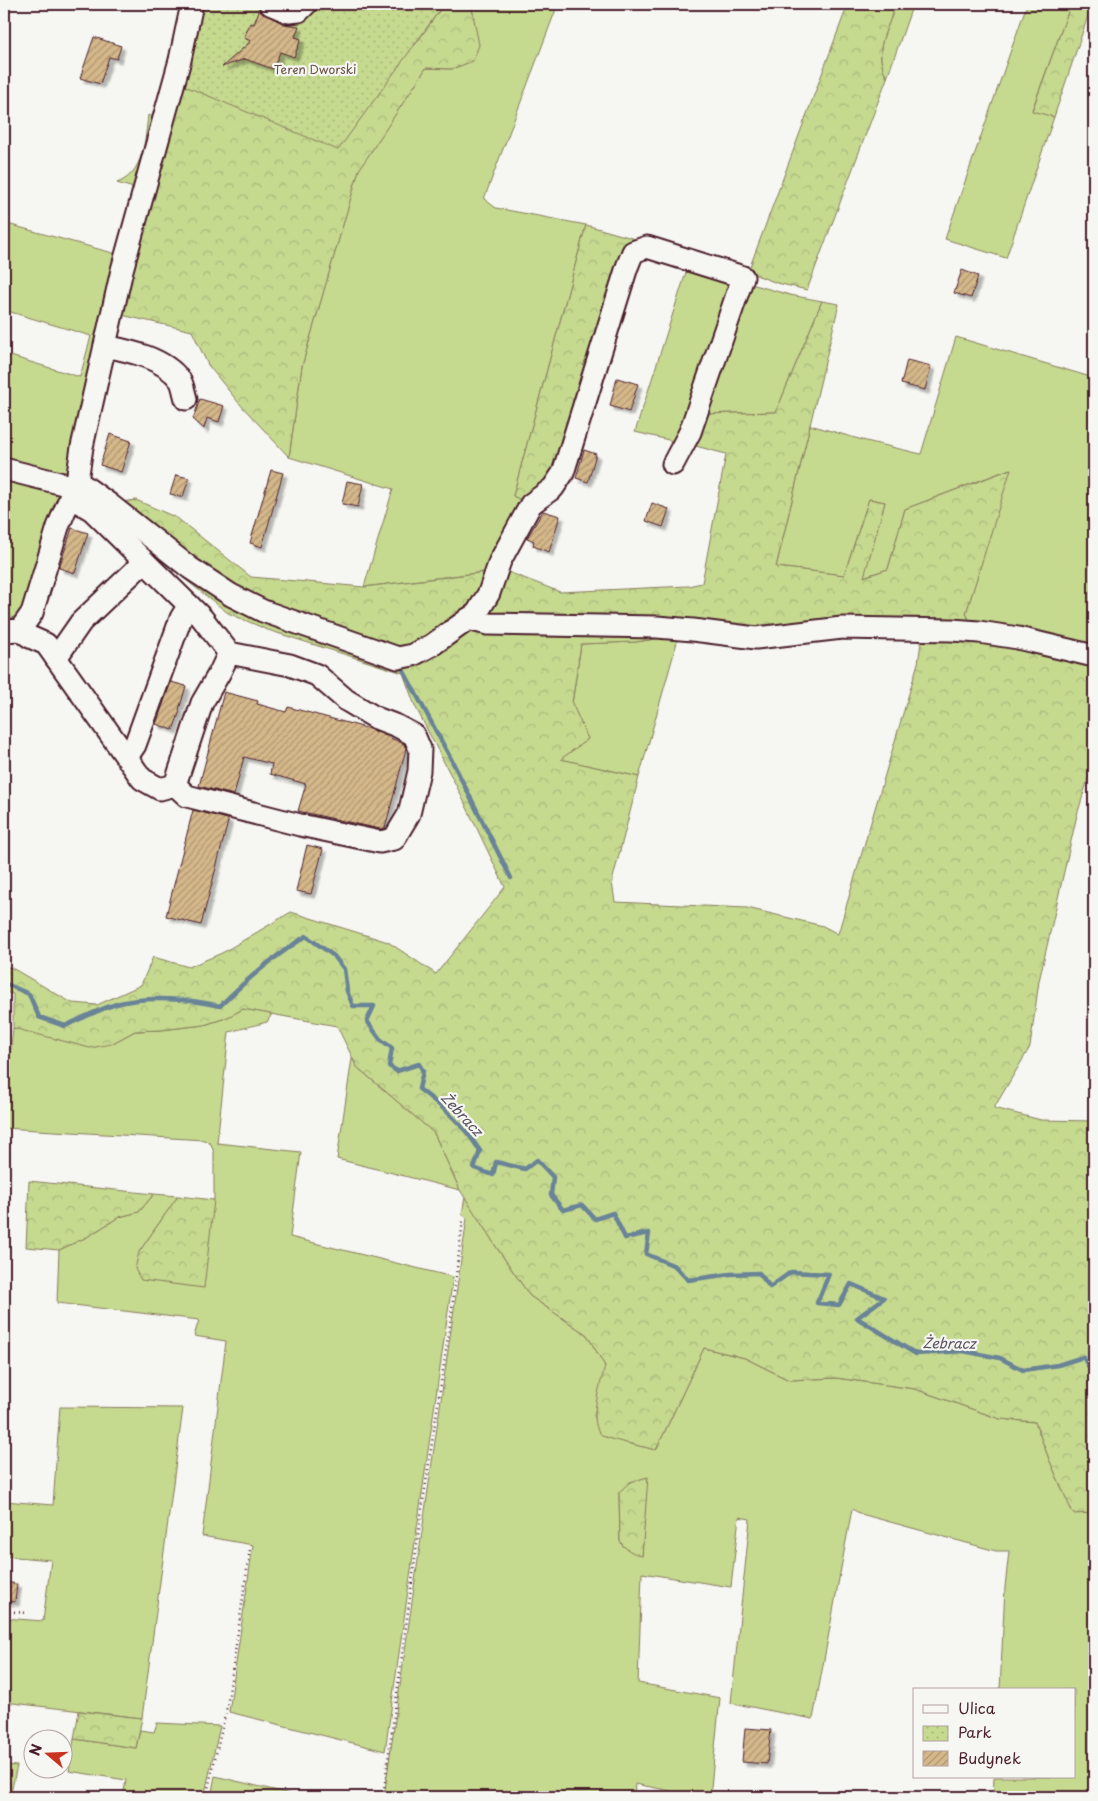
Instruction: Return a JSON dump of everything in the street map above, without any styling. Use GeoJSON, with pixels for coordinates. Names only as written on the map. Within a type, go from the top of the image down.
{"type":"FeatureCollection","features":[{"type":"Feature","properties":{"kind":"street"},"geometry":{"type":"LineString","coordinates":[[175,785],[160,789],[142,778],[46,644],[12,631],[32,613],[58,527],[74,488],[122,270],[180,60],[192,4]]}},
{"type":"Feature","properties":{"kind":"street"},"geometry":{"type":"LineString","coordinates":[[270,4],[289,12],[299,11],[306,4]]}},
{"type":"Feature","properties":{"kind":"street"},"geometry":{"type":"LineString","coordinates":[[4,469],[74,488],[110,504],[190,568],[231,595],[263,611],[398,658],[413,655],[432,645],[477,613],[489,593],[500,561],[532,504],[553,488],[563,473],[626,267],[633,252],[647,247],[744,277],[690,432],[673,464]]}},
{"type":"Feature","properties":{"kind":"street"},"geometry":{"type":"LineString","coordinates":[[105,346],[130,351],[158,362],[181,381],[186,399]]}},
{"type":"Feature","properties":{"kind":"street"},"geometry":{"type":"LineString","coordinates":[[74,488],[92,510],[202,618],[228,653],[290,665],[317,676],[346,700],[376,718],[414,735],[420,749],[419,772],[408,814],[394,839],[380,842],[300,825],[186,796],[175,785]]}},
{"type":"Feature","properties":{"kind":"street"},"geometry":{"type":"LineString","coordinates":[[56,658],[81,622],[144,562]]}},
{"type":"Feature","properties":{"kind":"street"},"geometry":{"type":"LineString","coordinates":[[127,757],[135,745],[181,618],[189,605]]}},
{"type":"Feature","properties":{"kind":"street"},"geometry":{"type":"LineString","coordinates":[[468,619],[488,624],[658,627],[756,638],[842,628],[952,630],[1018,638],[1094,656]]}},
{"type":"Feature","properties":{"kind":"street"},"geometry":{"type":"LineString","coordinates":[[175,785],[202,703],[220,672],[228,653]]}},
{"type":"Feature","properties":{"kind":"path"},"geometry":{"type":"LineString","coordinates":[[383,1797],[463,1220]]}},
{"type":"Feature","properties":{"kind":"path"},"geometry":{"type":"LineString","coordinates":[[206,1797],[227,1707],[250,1549]]}},
{"type":"Feature","properties":{"kind":"path"},"geometry":{"type":"LineString","coordinates":[[4,1611],[27,1613]]}},
{"type":"Feature","properties":{"kind":"green space","name":"Teren Dworski"},"geometry":{"type":"Polygon","coordinates":[[[198,4],[444,4],[338,150],[180,84],[198,4]]]}},
{"type":"Feature","properties":{"kind":"green space"},"geometry":{"type":"Polygon","coordinates":[[[444,4],[475,4],[472,9],[479,45],[473,61],[452,69],[426,68],[359,170],[302,366],[289,457],[238,402],[208,365],[192,331],[117,314],[180,83],[415,45],[444,4]]]}},
{"type":"Feature","properties":{"kind":"green space"},"geometry":{"type":"Polygon","coordinates":[[[475,4],[558,4],[484,199],[496,208],[586,225],[513,496],[527,503],[492,571],[364,587],[393,489],[289,457],[302,366],[359,169],[426,68],[452,69],[474,17],[472,9],[475,4]]]}},
{"type":"Feature","properties":{"kind":"green space"},"geometry":{"type":"Polygon","coordinates":[[[848,4],[896,4],[885,32],[881,49],[883,68],[887,78],[807,290],[777,283],[748,272],[848,4]]]}},
{"type":"Feature","properties":{"kind":"green space"},"geometry":{"type":"Polygon","coordinates":[[[896,4],[913,4],[887,78],[883,68],[881,49],[885,32],[896,4]]]}},
{"type":"Feature","properties":{"kind":"green space"},"geometry":{"type":"Polygon","coordinates":[[[1027,4],[1071,4],[1032,110],[1054,117],[1006,258],[945,239],[1027,4]]]}},
{"type":"Feature","properties":{"kind":"green space"},"geometry":{"type":"Polygon","coordinates":[[[1071,4],[1092,4],[1054,117],[1032,111],[1071,4]]]}},
{"type":"Feature","properties":{"kind":"green space"},"geometry":{"type":"Polygon","coordinates":[[[148,115],[157,118],[137,189],[117,183],[133,172],[138,164],[142,155],[148,115]]]}},
{"type":"Feature","properties":{"kind":"green space"},"geometry":{"type":"Polygon","coordinates":[[[4,223],[120,255],[70,481],[4,465],[4,354],[80,377],[91,336],[4,310],[4,223]]]}},
{"type":"Feature","properties":{"kind":"green space"},"geometry":{"type":"Polygon","coordinates":[[[586,225],[646,242],[558,470],[527,503],[513,496],[586,225]]]}},
{"type":"Feature","properties":{"kind":"green space"},"geometry":{"type":"Polygon","coordinates":[[[689,263],[738,280],[681,443],[635,432],[689,263]]]}},
{"type":"Feature","properties":{"kind":"green space"},"geometry":{"type":"Polygon","coordinates":[[[744,282],[790,295],[822,301],[776,412],[701,414],[744,282]]]}},
{"type":"Feature","properties":{"kind":"green space"},"geometry":{"type":"Polygon","coordinates":[[[822,301],[839,304],[776,567],[844,575],[869,499],[885,502],[864,577],[888,569],[905,509],[1011,469],[966,613],[976,638],[1094,662],[1094,759],[1077,815],[1039,981],[1030,1047],[994,1108],[1041,1120],[1094,1121],[1094,1513],[1073,1514],[1035,1422],[1000,1419],[915,1389],[836,1378],[789,1380],[745,1358],[704,1348],[656,1450],[603,1436],[598,1430],[595,1413],[605,1366],[587,1335],[530,1296],[460,1190],[434,1133],[357,1067],[337,1026],[243,1009],[226,1018],[204,1025],[135,1031],[111,1044],[90,1048],[13,1028],[13,994],[4,992],[4,966],[12,968],[72,1003],[97,1005],[141,985],[153,957],[189,967],[222,953],[291,912],[388,942],[436,974],[505,887],[459,791],[415,706],[403,673],[268,630],[228,613],[186,580],[117,518],[109,504],[136,500],[177,518],[251,577],[364,587],[503,570],[560,592],[688,586],[702,583],[726,454],[688,444],[701,414],[776,412],[822,301]],[[714,629],[636,642],[581,644],[572,703],[588,739],[561,759],[639,777],[612,882],[615,902],[747,908],[823,926],[838,934],[918,663],[922,636],[714,629]]]}},
{"type":"Feature","properties":{"kind":"green space"},"geometry":{"type":"Polygon","coordinates":[[[956,337],[1094,378],[1094,648],[970,622],[966,613],[1010,469],[905,509],[888,569],[863,577],[885,502],[869,499],[844,575],[776,567],[810,425],[921,454],[956,337]]]}},
{"type":"Feature","properties":{"kind":"green space"},"geometry":{"type":"Polygon","coordinates":[[[4,473],[67,490],[25,605],[14,617],[4,620],[4,473]]]}},
{"type":"Feature","properties":{"kind":"green space"},"geometry":{"type":"Polygon","coordinates":[[[679,635],[639,777],[560,759],[588,739],[572,704],[581,644],[636,642],[679,635]]]}},
{"type":"Feature","properties":{"kind":"green space"},"geometry":{"type":"Polygon","coordinates":[[[243,1009],[272,1014],[267,1022],[229,1032],[217,1143],[301,1152],[290,1237],[453,1277],[385,1751],[229,1712],[253,1545],[202,1536],[226,1341],[194,1336],[199,1320],[57,1303],[59,1250],[87,1237],[119,1217],[139,1212],[154,1194],[178,1196],[139,1252],[214,1200],[214,1153],[211,1144],[204,1140],[4,1128],[4,1104],[13,1028],[111,1044],[135,1031],[204,1025],[226,1018],[243,1009]]]}},
{"type":"Feature","properties":{"kind":"green space"},"geometry":{"type":"Polygon","coordinates":[[[352,1058],[357,1067],[434,1133],[460,1190],[337,1159],[352,1058]]]}},
{"type":"Feature","properties":{"kind":"green space"},"geometry":{"type":"Polygon","coordinates":[[[29,1181],[154,1194],[139,1212],[119,1217],[87,1237],[59,1250],[26,1247],[29,1181]]]}},
{"type":"Feature","properties":{"kind":"green space"},"geometry":{"type":"Polygon","coordinates":[[[178,1196],[214,1200],[204,1288],[141,1280],[135,1269],[139,1252],[178,1196]]]}},
{"type":"Feature","properties":{"kind":"green space"},"geometry":{"type":"Polygon","coordinates":[[[465,1197],[530,1296],[587,1335],[605,1366],[594,1416],[605,1437],[656,1450],[704,1348],[745,1358],[789,1380],[836,1378],[915,1389],[1000,1419],[1035,1422],[1073,1513],[1094,1513],[1094,1797],[993,1797],[994,1778],[1076,1778],[1076,1688],[1000,1688],[1005,1587],[1009,1551],[996,1551],[861,1514],[852,1509],[813,1719],[731,1703],[750,1519],[739,1517],[731,1587],[642,1573],[638,1683],[720,1698],[710,1797],[635,1784],[634,1797],[384,1797],[467,1218],[462,1214],[465,1197]],[[647,1478],[619,1492],[620,1541],[623,1546],[642,1556],[647,1478]]]}},
{"type":"Feature","properties":{"kind":"green space"},"geometry":{"type":"Polygon","coordinates":[[[60,1407],[183,1408],[142,1718],[4,1702],[4,1618],[43,1621],[51,1560],[4,1556],[4,1501],[53,1505],[60,1407]]]}},
{"type":"Feature","properties":{"kind":"green space"},"geometry":{"type":"Polygon","coordinates":[[[648,1477],[642,1556],[627,1549],[620,1541],[619,1492],[630,1482],[648,1477]]]}},
{"type":"Feature","properties":{"kind":"green space"},"geometry":{"type":"Polygon","coordinates":[[[79,1711],[142,1718],[136,1748],[74,1739],[79,1711]]]}},
{"type":"Feature","properties":{"kind":"green space"},"geometry":{"type":"Polygon","coordinates":[[[157,1723],[220,1726],[204,1797],[123,1797],[126,1780],[72,1771],[74,1739],[136,1748],[140,1730],[154,1732],[157,1723]]]}},
{"type":"Feature","properties":{"kind":"green space"},"geometry":{"type":"Polygon","coordinates":[[[4,1765],[17,1766],[10,1797],[4,1797],[4,1765]]]}},
{"type":"Feature","properties":{"kind":"green space"},"geometry":{"type":"Polygon","coordinates":[[[215,1776],[303,1797],[211,1797],[215,1776]]]}},
{"type":"Feature","properties":{"kind":"building"},"geometry":{"type":"Polygon","coordinates":[[[259,11],[284,24],[299,26],[295,37],[301,39],[294,57],[280,52],[273,69],[245,59],[222,67],[251,41],[244,38],[250,23],[254,24],[259,11]]]}},
{"type":"Feature","properties":{"kind":"building"},"geometry":{"type":"Polygon","coordinates":[[[94,37],[121,46],[117,59],[109,57],[100,84],[80,78],[94,37]]]}},
{"type":"Feature","properties":{"kind":"building"},"geometry":{"type":"Polygon","coordinates":[[[962,270],[978,276],[971,298],[954,293],[962,270]]]}},
{"type":"Feature","properties":{"kind":"building"},"geometry":{"type":"Polygon","coordinates":[[[907,360],[931,366],[925,390],[901,384],[907,360]]]}},
{"type":"Feature","properties":{"kind":"building"},"geometry":{"type":"Polygon","coordinates":[[[617,378],[638,384],[629,412],[610,406],[617,378]]]}},
{"type":"Feature","properties":{"kind":"building"},"geometry":{"type":"Polygon","coordinates":[[[200,399],[224,406],[219,422],[207,418],[204,429],[193,419],[200,399]]]}},
{"type":"Feature","properties":{"kind":"building"},"geometry":{"type":"Polygon","coordinates":[[[110,434],[131,441],[121,472],[100,465],[110,434]]]}},
{"type":"Feature","properties":{"kind":"building"},"geometry":{"type":"Polygon","coordinates":[[[584,450],[596,454],[588,482],[576,478],[584,450]]]}},
{"type":"Feature","properties":{"kind":"building"},"geometry":{"type":"Polygon","coordinates":[[[271,470],[283,473],[262,547],[250,543],[271,470]]]}},
{"type":"Feature","properties":{"kind":"building"},"geometry":{"type":"Polygon","coordinates":[[[176,475],[189,478],[183,497],[170,494],[176,475]]]}},
{"type":"Feature","properties":{"kind":"building"},"geometry":{"type":"Polygon","coordinates":[[[347,481],[363,484],[358,507],[342,504],[347,481]]]}},
{"type":"Feature","properties":{"kind":"building"},"geometry":{"type":"Polygon","coordinates":[[[652,503],[669,509],[663,527],[646,521],[652,503]]]}},
{"type":"Feature","properties":{"kind":"building"},"geometry":{"type":"Polygon","coordinates":[[[543,511],[560,516],[549,552],[533,546],[534,541],[527,538],[543,511]]]}},
{"type":"Feature","properties":{"kind":"building"},"geometry":{"type":"Polygon","coordinates":[[[72,528],[88,533],[75,573],[59,568],[72,528]]]}},
{"type":"Feature","properties":{"kind":"building"},"geometry":{"type":"Polygon","coordinates":[[[171,682],[186,686],[173,730],[156,724],[171,682]]]}},
{"type":"Feature","properties":{"kind":"building"},"geometry":{"type":"Polygon","coordinates":[[[224,692],[258,701],[257,704],[286,712],[288,707],[370,729],[404,744],[406,749],[385,828],[380,829],[298,811],[306,784],[270,774],[272,764],[244,757],[234,795],[199,786],[224,692]]]}},
{"type":"Feature","properties":{"kind":"building"},"geometry":{"type":"Polygon","coordinates":[[[193,810],[228,819],[201,925],[166,916],[193,810]]]}},
{"type":"Feature","properties":{"kind":"building"},"geometry":{"type":"Polygon","coordinates":[[[307,845],[323,849],[311,894],[296,891],[307,845]]]}},
{"type":"Feature","properties":{"kind":"building"},"geometry":{"type":"Polygon","coordinates":[[[6,1582],[17,1584],[15,1602],[4,1601],[6,1582]]]}},
{"type":"Feature","properties":{"kind":"building"},"geometry":{"type":"Polygon","coordinates":[[[745,1728],[771,1730],[767,1764],[742,1762],[745,1728]]]}},
{"type":"Feature","properties":{"kind":"waterway"},"geometry":{"type":"LineString","coordinates":[[232,607],[259,620]]}},
{"type":"Feature","properties":{"kind":"waterway"},"geometry":{"type":"LineString","coordinates":[[400,664],[451,759],[511,878]]}},
{"type":"Feature","properties":{"kind":"waterway","name":"Żebracz"},"geometry":{"type":"LineString","coordinates":[[4,983],[29,994],[39,1017],[65,1026],[92,1013],[120,1003],[132,1001],[170,999],[220,1006],[261,968],[306,936],[334,956],[344,969],[347,991],[353,1006],[374,1006],[367,1021],[380,1039],[392,1048],[389,1066],[397,1071],[419,1064],[423,1071],[419,1089],[452,1117],[480,1151],[474,1168],[493,1175],[496,1162],[525,1169],[537,1160],[553,1177],[551,1195],[563,1210],[582,1205],[595,1219],[613,1213],[625,1238],[649,1233],[646,1254],[675,1266],[688,1280],[730,1274],[759,1273],[770,1287],[791,1272],[829,1274],[817,1303],[839,1305],[851,1284],[884,1298],[857,1318],[916,1354],[963,1351],[1000,1358],[1023,1370],[1058,1365],[1083,1357],[1094,1375]]}}]}
